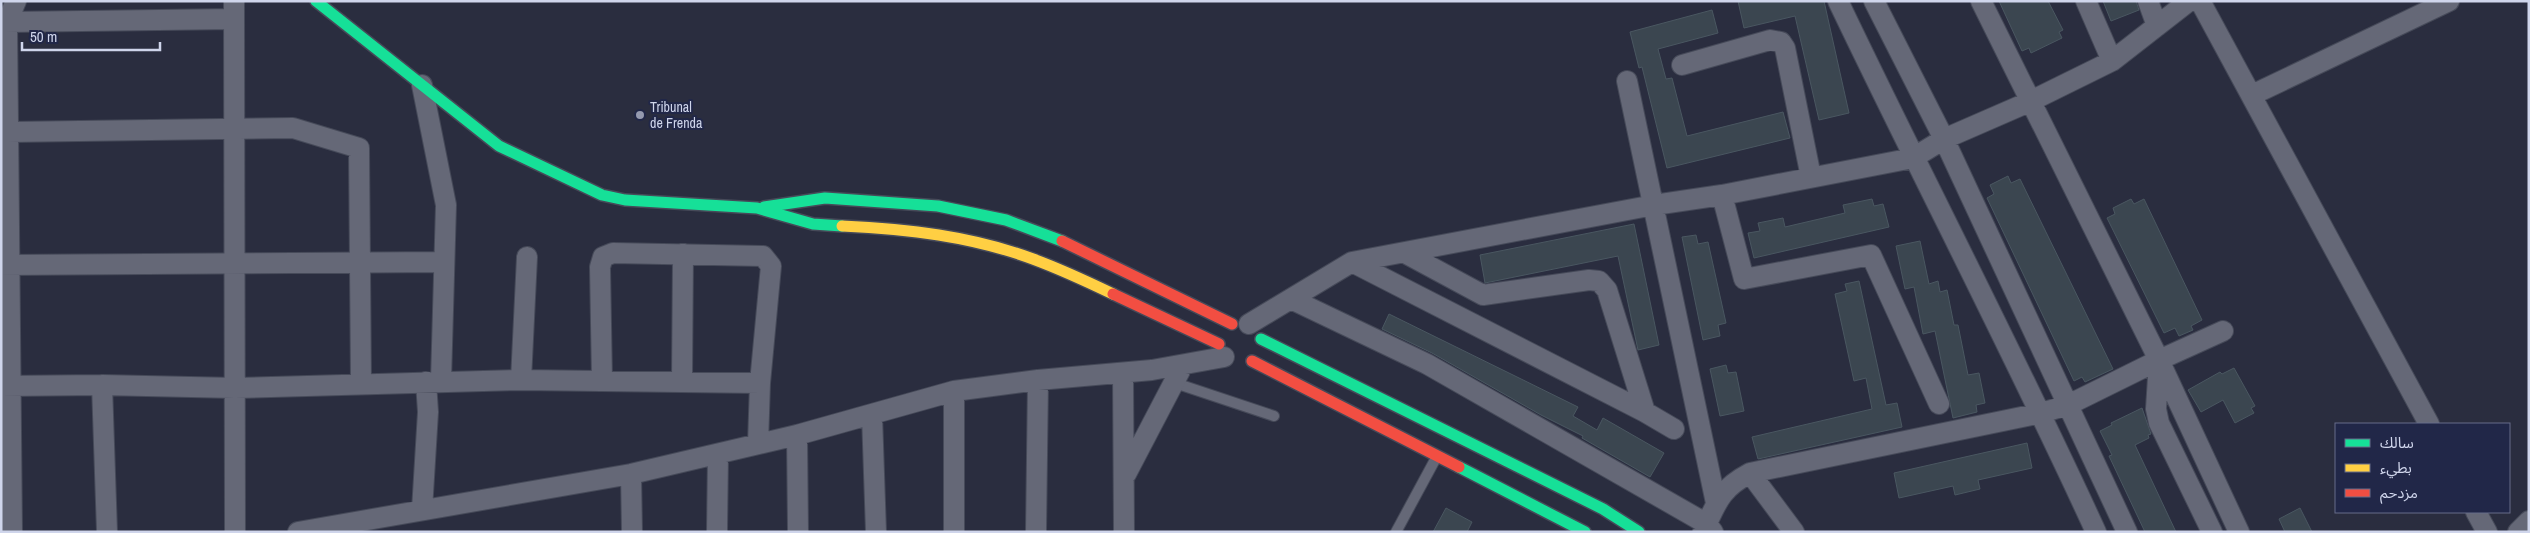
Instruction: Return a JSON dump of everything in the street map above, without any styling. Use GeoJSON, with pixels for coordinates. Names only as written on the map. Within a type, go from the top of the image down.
{"type":"FeatureCollection","features":[{"type":"Feature","properties":{"kind":"main road"},"geometry":{"type":"LineString","coordinates":[[316,1],[499,146],[602,195],[625,200],[757,208],[825,198],[938,206],[1006,220],[1072,245],[1248,329],[1603,509],[1639,532]]}},
{"type":"Feature","properties":{"kind":"main road"},"geometry":{"type":"LineString","coordinates":[[757,208],[813,224],[913,230],[993,246],[1064,271],[1229,357],[1252,361],[1585,532]]}},
{"type":"Feature","properties":{"kind":"main road"},"geometry":{"type":"LineString","coordinates":[[1229,357],[1222,332],[1248,329]]}},
{"type":"Feature","properties":{"kind":"main road"},"geometry":{"type":"LineString","coordinates":[[1248,329],[1260,352],[1252,361]]}},
{"type":"Feature","properties":{"kind":"street"},"geometry":{"type":"LineString","coordinates":[[12,532],[6,386],[6,265],[9,132],[8,22],[16,1]]}},
{"type":"Feature","properties":{"kind":"street"},"geometry":{"type":"LineString","coordinates":[[1838,1],[1913,158],[2041,413],[2096,532]]}},
{"type":"Feature","properties":{"kind":"street"},"geometry":{"type":"LineString","coordinates":[[1874,1],[1944,139],[2127,532]]}},
{"type":"Feature","properties":{"kind":"street"},"geometry":{"type":"LineString","coordinates":[[1980,1],[2159,360],[2239,532]]}},
{"type":"Feature","properties":{"kind":"street"},"geometry":{"type":"LineString","coordinates":[[2086,1],[2112,61]]}},
{"type":"Feature","properties":{"kind":"street"},"geometry":{"type":"LineString","coordinates":[[2148,1],[2157,26]]}},
{"type":"Feature","properties":{"kind":"street"},"geometry":{"type":"LineString","coordinates":[[1248,329],[1291,299],[1352,262],[1654,205],[1722,195],[1913,158],[1944,139],[2029,102],[2112,61],[2189,1]]}},
{"type":"Feature","properties":{"kind":"street"},"geometry":{"type":"LineString","coordinates":[[2200,1],[2428,423]]}},
{"type":"Feature","properties":{"kind":"street"},"geometry":{"type":"LineString","coordinates":[[2252,95],[2449,1]]}},
{"type":"Feature","properties":{"kind":"street"},"geometry":{"type":"LineString","coordinates":[[8,22],[234,10],[235,532]]}},
{"type":"Feature","properties":{"kind":"street"},"geometry":{"type":"LineString","coordinates":[[1682,65],[1770,40],[1780,42],[1785,48],[1811,177]]}},
{"type":"Feature","properties":{"kind":"street"},"geometry":{"type":"LineString","coordinates":[[1627,81],[1716,503]]}},
{"type":"Feature","properties":{"kind":"street"},"geometry":{"type":"LineString","coordinates":[[422,85],[446,205],[444,262],[434,381],[428,412],[422,510]]}},
{"type":"Feature","properties":{"kind":"street"},"geometry":{"type":"LineString","coordinates":[[9,132],[293,128],[359,148],[362,384]]}},
{"type":"Feature","properties":{"kind":"street"},"geometry":{"type":"LineString","coordinates":[[1722,195],[1744,279],[1871,255],[1939,404]]}},
{"type":"Feature","properties":{"kind":"street"},"geometry":{"type":"LineString","coordinates":[[602,380],[600,267],[603,257],[613,253],[760,255],[770,262],[760,383],[758,444]]}},
{"type":"Feature","properties":{"kind":"street"},"geometry":{"type":"LineString","coordinates":[[1405,253],[1483,295],[1589,280],[1599,281],[1607,290],[1645,412]]}},
{"type":"Feature","properties":{"kind":"street"},"geometry":{"type":"LineString","coordinates":[[682,381],[683,254]]}},
{"type":"Feature","properties":{"kind":"street"},"geometry":{"type":"LineString","coordinates":[[521,380],[527,257]]}},
{"type":"Feature","properties":{"kind":"street"},"geometry":{"type":"LineString","coordinates":[[6,265],[444,262]]}},
{"type":"Feature","properties":{"kind":"street"},"geometry":{"type":"LineString","coordinates":[[1352,262],[1645,412],[1674,429]]}},
{"type":"Feature","properties":{"kind":"street"},"geometry":{"type":"LineString","coordinates":[[1291,299],[1427,364],[1708,529],[1716,503],[1730,483],[1750,473],[2041,413],[2068,405],[2223,331]]}},
{"type":"Feature","properties":{"kind":"street"},"geometry":{"type":"LineString","coordinates":[[298,532],[631,474],[797,435],[954,391],[1038,380],[1123,373],[1229,357]]}},
{"type":"Feature","properties":{"kind":"street"},"geometry":{"type":"LineString","coordinates":[[2159,360],[2156,388],[2160,422],[2212,532]]}},
{"type":"Feature","properties":{"kind":"street"},"geometry":{"type":"LineString","coordinates":[[1125,475],[1175,383],[1183,364]]}},
{"type":"Feature","properties":{"kind":"street"},"geometry":{"type":"LineString","coordinates":[[1123,373],[1124,532]]}},
{"type":"Feature","properties":{"kind":"street"},"geometry":{"type":"LineString","coordinates":[[6,386],[102,385],[235,388],[521,380],[760,383]]}},
{"type":"Feature","properties":{"kind":"street"},"geometry":{"type":"LineString","coordinates":[[1036,532],[1038,380]]}},
{"type":"Feature","properties":{"kind":"street"},"geometry":{"type":"LineString","coordinates":[[102,385],[108,532]]}},
{"type":"Feature","properties":{"kind":"street"},"geometry":{"type":"LineString","coordinates":[[954,391],[954,532]]}},
{"type":"Feature","properties":{"kind":"street"},"geometry":{"type":"LineString","coordinates":[[872,415],[876,532]]}},
{"type":"Feature","properties":{"kind":"street"},"geometry":{"type":"LineString","coordinates":[[797,435],[798,532]]}},
{"type":"Feature","properties":{"kind":"street"},"geometry":{"type":"LineString","coordinates":[[717,532],[718,454]]}},
{"type":"Feature","properties":{"kind":"street"},"geometry":{"type":"LineString","coordinates":[[1750,473],[1794,532]]}},
{"type":"Feature","properties":{"kind":"street"},"geometry":{"type":"LineString","coordinates":[[631,474],[631,532]]}},
{"type":"Feature","properties":{"kind":"street"},"geometry":{"type":"LineString","coordinates":[[2477,513],[2487,532]]}},
{"type":"Feature","properties":{"kind":"street"},"geometry":{"type":"LineString","coordinates":[[2518,532],[2529,520]]}},
{"type":"Feature","properties":{"kind":"lane"},"geometry":{"type":"LineString","coordinates":[[1175,383],[1274,416]]}},
{"type":"Feature","properties":{"kind":"lane"},"geometry":{"type":"LineString","coordinates":[[1396,532],[1438,455]]}},
{"type":"Feature","properties":{"kind":"building"},"geometry":{"type":"Polygon","coordinates":[[[1738,1],[1824,1],[1849,113],[1819,120],[1795,16],[1744,28],[1738,1]]]}},
{"type":"Feature","properties":{"kind":"building"},"geometry":{"type":"Polygon","coordinates":[[[1999,1],[2048,1],[2063,30],[2059,32],[2062,38],[2031,53],[2029,48],[2022,51],[1999,1]]]}},
{"type":"Feature","properties":{"kind":"building"},"geometry":{"type":"Polygon","coordinates":[[[2103,1],[2136,1],[2139,10],[2111,21],[2103,1]]]}},
{"type":"Feature","properties":{"kind":"building"},"geometry":{"type":"Polygon","coordinates":[[[1712,10],[1718,33],[1658,49],[1666,79],[1672,78],[1687,136],[1783,112],[1790,138],[1667,168],[1642,67],[1639,68],[1630,32],[1712,10]]]}},
{"type":"Feature","properties":{"kind":"building"},"geometry":{"type":"Polygon","coordinates":[[[2008,176],[2011,183],[2020,179],[2113,369],[2085,382],[2082,377],[2074,381],[1987,198],[1994,194],[1990,185],[2008,176]]]}},
{"type":"Feature","properties":{"kind":"building"},"geometry":{"type":"Polygon","coordinates":[[[1872,199],[1874,206],[1883,204],[1889,227],[1754,258],[1748,233],[1760,231],[1758,223],[1783,218],[1785,227],[1845,213],[1843,205],[1872,199]]]}},
{"type":"Feature","properties":{"kind":"building"},"geometry":{"type":"Polygon","coordinates":[[[2131,199],[2134,204],[2144,199],[2202,320],[2191,326],[2193,330],[2179,336],[2175,328],[2164,333],[2107,218],[2115,214],[2113,208],[2131,199]]]}},
{"type":"Feature","properties":{"kind":"building"},"geometry":{"type":"Polygon","coordinates":[[[1634,224],[1659,345],[1638,350],[1618,256],[1485,283],[1480,255],[1634,224]]]}},
{"type":"Feature","properties":{"kind":"building"},"geometry":{"type":"Polygon","coordinates":[[[1696,235],[1698,244],[1708,242],[1726,323],[1718,325],[1720,336],[1703,340],[1682,237],[1696,235]]]}},
{"type":"Feature","properties":{"kind":"building"},"geometry":{"type":"Polygon","coordinates":[[[1920,241],[1929,284],[1938,281],[1940,292],[1947,290],[1954,325],[1958,325],[1968,375],[1979,373],[1985,403],[1976,405],[1977,412],[1953,418],[1935,331],[1923,334],[1914,287],[1905,289],[1896,246],[1920,241]]]}},
{"type":"Feature","properties":{"kind":"building"},"geometry":{"type":"Polygon","coordinates":[[[1859,281],[1886,405],[1897,403],[1902,427],[1758,459],[1752,437],[1872,409],[1866,378],[1854,381],[1835,294],[1847,291],[1845,284],[1859,281]]]}},
{"type":"Feature","properties":{"kind":"building"},"geometry":{"type":"Polygon","coordinates":[[[1389,314],[1578,407],[1573,416],[1597,430],[1603,418],[1664,453],[1650,477],[1582,438],[1583,436],[1541,415],[1432,353],[1382,329],[1389,314]]]}},
{"type":"Feature","properties":{"kind":"building"},"geometry":{"type":"Polygon","coordinates":[[[1726,365],[1728,373],[1736,372],[1744,411],[1720,416],[1710,369],[1726,365]]]}},
{"type":"Feature","properties":{"kind":"building"},"geometry":{"type":"Polygon","coordinates":[[[2234,368],[2255,406],[2251,408],[2254,413],[2235,423],[2223,400],[2201,412],[2188,390],[2220,372],[2222,374],[2234,368]]]}},
{"type":"Feature","properties":{"kind":"building"},"geometry":{"type":"Polygon","coordinates":[[[2142,408],[2151,434],[2148,435],[2149,438],[2135,445],[2176,532],[2145,532],[2109,456],[2112,455],[2100,431],[2112,425],[2111,423],[2142,408]]]}},
{"type":"Feature","properties":{"kind":"building"},"geometry":{"type":"Polygon","coordinates":[[[2027,443],[2032,468],[1978,480],[1980,489],[1955,495],[1953,486],[1899,498],[1894,473],[2027,443]]]}},
{"type":"Feature","properties":{"kind":"building"},"geometry":{"type":"Polygon","coordinates":[[[1446,508],[1472,522],[1467,532],[1433,532],[1446,508]]]}},
{"type":"Feature","properties":{"kind":"building"},"geometry":{"type":"Polygon","coordinates":[[[2300,508],[2312,532],[2285,532],[2279,519],[2300,508]]]}},
{"type":"Feature","properties":{"kind":"traffic: fast"},"geometry":{"type":"LineString","coordinates":[[316,1],[499,146],[602,195],[625,200],[757,208],[813,224],[842,226]]}},
{"type":"Feature","properties":{"kind":"traffic: fast"},"geometry":{"type":"LineString","coordinates":[[764,207],[825,198],[938,206],[1006,220],[1062,241]]}},
{"type":"Feature","properties":{"kind":"traffic: fast"},"geometry":{"type":"LineString","coordinates":[[1261,339],[1603,509],[1639,532]]}},
{"type":"Feature","properties":{"kind":"traffic: fast"},"geometry":{"type":"LineString","coordinates":[[1459,467],[1585,532]]}},
{"type":"Feature","properties":{"kind":"traffic: slow"},"geometry":{"type":"LineString","coordinates":[[842,226],[891,229],[939,235],[1010,251],[1073,275],[1113,294]]}},
{"type":"Feature","properties":{"kind":"traffic: jam"},"geometry":{"type":"LineString","coordinates":[[1062,241],[1232,324]]}},
{"type":"Feature","properties":{"kind":"traffic: jam"},"geometry":{"type":"LineString","coordinates":[[1113,294],[1219,344]]}},
{"type":"Feature","properties":{"kind":"traffic: jam"},"geometry":{"type":"LineString","coordinates":[[1252,361],[1459,467]]}},
{"type":"Feature","properties":{"kind":"place","name":"Tribunal de Frenda"},"geometry":{"type":"Point","coordinates":[640,115]}}]}
